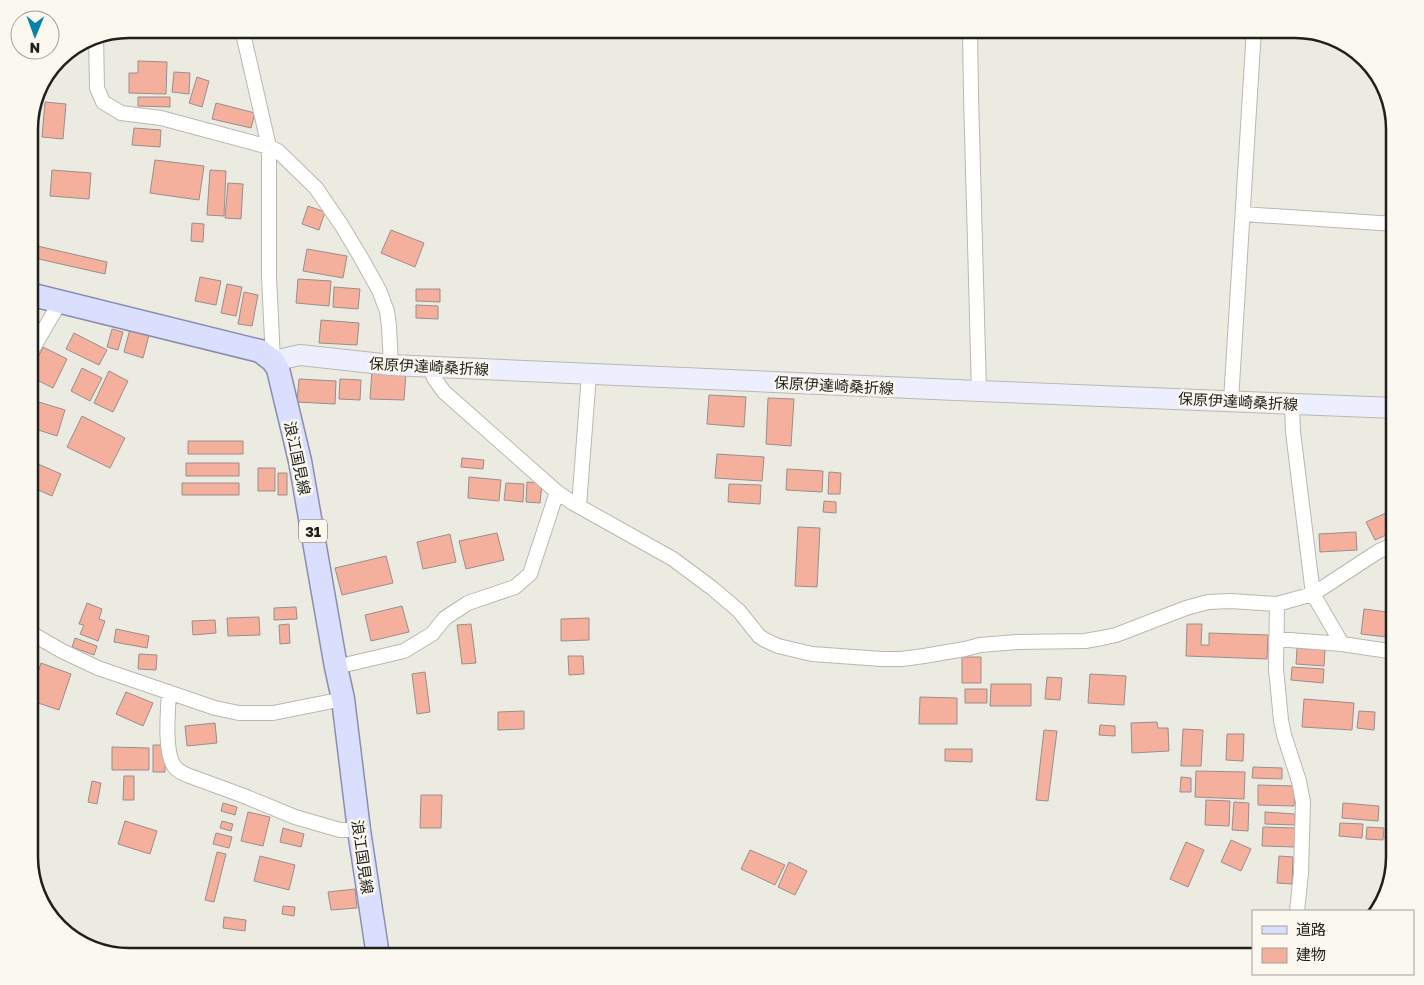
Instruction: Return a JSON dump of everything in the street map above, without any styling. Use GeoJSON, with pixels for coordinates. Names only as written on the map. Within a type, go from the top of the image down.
{"type":"FeatureCollection","features":[{"type":"Feature","properties":{"kind":"main road"},"geometry":{"type":"LineString","coordinates":[[38,296],[251,348],[260,351],[273,361]]}},
{"type":"Feature","properties":{"kind":"main road","name":"保原伊達崎桑折線"},"geometry":{"type":"LineString","coordinates":[[273,361],[300,356],[391,365],[1386,408]]}},
{"type":"Feature","properties":{"kind":"main road","name":"浪江国見線"},"geometry":{"type":"LineString","coordinates":[[273,361],[278,369],[300,461],[343,699],[359,830],[377,948]]}},
{"type":"Feature","properties":{"kind":"street"},"geometry":{"type":"LineString","coordinates":[[244,38],[269,147],[269,276],[273,361]]}},
{"type":"Feature","properties":{"kind":"street"},"geometry":{"type":"LineString","coordinates":[[970,38],[980,391]]}},
{"type":"Feature","properties":{"kind":"street"},"geometry":{"type":"LineString","coordinates":[[1231,400],[1253,38]]}},
{"type":"Feature","properties":{"kind":"street"},"geometry":{"type":"LineString","coordinates":[[96,43],[97,88],[103,102],[121,113],[161,118],[269,147],[278,151],[316,188],[342,226],[379,290],[387,311],[390,326],[391,365]]}},
{"type":"Feature","properties":{"kind":"street"},"geometry":{"type":"LineString","coordinates":[[1243,214],[1386,223]]}},
{"type":"Feature","properties":{"kind":"street"},"geometry":{"type":"LineString","coordinates":[[38,339],[60,302]]}},
{"type":"Feature","properties":{"kind":"street"},"geometry":{"type":"LineString","coordinates":[[431,366],[434,378],[444,392],[557,492],[673,559],[726,600],[759,636],[765,640],[778,646],[812,654],[902,659],[980,645],[1017,642],[1085,641],[1116,635],[1186,608],[1208,602],[1231,601],[1277,604],[1313,594],[1386,548]]}},
{"type":"Feature","properties":{"kind":"street"},"geometry":{"type":"LineString","coordinates":[[579,506],[589,374]]}},
{"type":"Feature","properties":{"kind":"street"},"geometry":{"type":"LineString","coordinates":[[1292,404],[1293,432],[1313,594],[1342,644]]}},
{"type":"Feature","properties":{"kind":"street"},"geometry":{"type":"LineString","coordinates":[[336,667],[404,651],[432,634],[445,618],[468,603],[516,588],[530,574],[557,492]]}},
{"type":"Feature","properties":{"kind":"street"},"geometry":{"type":"LineString","coordinates":[[1277,604],[1276,669],[1281,720],[1299,781],[1302,802],[1301,872],[1297,910]]}},
{"type":"Feature","properties":{"kind":"street"},"geometry":{"type":"LineString","coordinates":[[38,637],[98,668],[215,708],[248,713],[273,713],[343,699]]}},
{"type":"Feature","properties":{"kind":"street"},"geometry":{"type":"LineString","coordinates":[[1276,639],[1342,644],[1386,651]]}},
{"type":"Feature","properties":{"kind":"street"},"geometry":{"type":"LineString","coordinates":[[169,692],[170,758],[179,771],[295,817],[340,830],[359,830]]}},
{"type":"Feature","properties":{"kind":"building"},"geometry":{"type":"Polygon","coordinates":[[[138,61],[167,62],[166,94],[129,93],[129,73],[138,73],[138,61]]]}},
{"type":"Feature","properties":{"kind":"building"},"geometry":{"type":"Polygon","coordinates":[[[174,72],[190,73],[189,94],[172,92],[174,72]]]}},
{"type":"Feature","properties":{"kind":"building"},"geometry":{"type":"Polygon","coordinates":[[[197,77],[209,81],[202,107],[189,103],[197,77]]]}},
{"type":"Feature","properties":{"kind":"building"},"geometry":{"type":"Polygon","coordinates":[[[138,97],[170,97],[170,107],[138,106],[138,97]]]}},
{"type":"Feature","properties":{"kind":"building"},"geometry":{"type":"Polygon","coordinates":[[[45,102],[66,104],[63,139],[42,137],[45,102]]]}},
{"type":"Feature","properties":{"kind":"building"},"geometry":{"type":"Polygon","coordinates":[[[216,103],[255,113],[251,128],[212,119],[216,103]]]}},
{"type":"Feature","properties":{"kind":"building"},"geometry":{"type":"Polygon","coordinates":[[[134,128],[161,130],[160,147],[132,145],[134,128]]]}},
{"type":"Feature","properties":{"kind":"building"},"geometry":{"type":"Polygon","coordinates":[[[155,160],[204,166],[199,200],[150,193],[155,160]]]}},
{"type":"Feature","properties":{"kind":"building"},"geometry":{"type":"Polygon","coordinates":[[[52,170],[91,173],[89,199],[50,196],[52,170]]]}},
{"type":"Feature","properties":{"kind":"building"},"geometry":{"type":"Polygon","coordinates":[[[210,170],[226,171],[224,216],[207,215],[210,170]]]}},
{"type":"Feature","properties":{"kind":"building"},"geometry":{"type":"Polygon","coordinates":[[[228,183],[243,184],[241,219],[225,218],[228,183]]]}},
{"type":"Feature","properties":{"kind":"building"},"geometry":{"type":"Polygon","coordinates":[[[308,206],[325,212],[319,230],[302,224],[308,206]]]}},
{"type":"Feature","properties":{"kind":"building"},"geometry":{"type":"Polygon","coordinates":[[[192,223],[204,224],[203,242],[191,241],[192,223]]]}},
{"type":"Feature","properties":{"kind":"building"},"geometry":{"type":"Polygon","coordinates":[[[391,230],[424,243],[415,267],[381,253],[391,230]]]}},
{"type":"Feature","properties":{"kind":"building"},"geometry":{"type":"Polygon","coordinates":[[[38,246],[107,262],[105,274],[38,259],[38,246]]]}},
{"type":"Feature","properties":{"kind":"building"},"geometry":{"type":"Polygon","coordinates":[[[307,249],[347,256],[343,278],[303,271],[307,249]]]}},
{"type":"Feature","properties":{"kind":"building"},"geometry":{"type":"Polygon","coordinates":[[[200,277],[221,281],[216,305],[195,301],[200,277]]]}},
{"type":"Feature","properties":{"kind":"building"},"geometry":{"type":"Polygon","coordinates":[[[298,279],[331,281],[329,306],[296,303],[298,279]]]}},
{"type":"Feature","properties":{"kind":"building"},"geometry":{"type":"Polygon","coordinates":[[[227,284],[242,287],[236,316],[221,313],[227,284]]]}},
{"type":"Feature","properties":{"kind":"building"},"geometry":{"type":"Polygon","coordinates":[[[334,287],[360,289],[358,309],[333,307],[334,287]]]}},
{"type":"Feature","properties":{"kind":"building"},"geometry":{"type":"Polygon","coordinates":[[[416,289],[440,289],[440,302],[416,301],[416,289]]]}},
{"type":"Feature","properties":{"kind":"building"},"geometry":{"type":"Polygon","coordinates":[[[244,292],[258,295],[252,326],[238,324],[244,292]]]}},
{"type":"Feature","properties":{"kind":"building"},"geometry":{"type":"Polygon","coordinates":[[[416,305],[438,306],[438,319],[416,318],[416,305]]]}},
{"type":"Feature","properties":{"kind":"building"},"geometry":{"type":"Polygon","coordinates":[[[321,320],[359,323],[357,345],[319,343],[321,320]]]}},
{"type":"Feature","properties":{"kind":"building"},"geometry":{"type":"Polygon","coordinates":[[[112,329],[123,332],[118,350],[107,347],[112,329]]]}},
{"type":"Feature","properties":{"kind":"building"},"geometry":{"type":"Polygon","coordinates":[[[130,329],[149,335],[143,358],[124,352],[130,329]]]}},
{"type":"Feature","properties":{"kind":"building"},"geometry":{"type":"Polygon","coordinates":[[[74,333],[107,350],[99,365],[66,349],[74,333]]]}},
{"type":"Feature","properties":{"kind":"building"},"geometry":{"type":"Polygon","coordinates":[[[43,347],[67,359],[53,388],[38,380],[38,357],[43,347]]]}},
{"type":"Feature","properties":{"kind":"building"},"geometry":{"type":"Polygon","coordinates":[[[82,368],[102,378],[90,401],[71,391],[82,368]]]}},
{"type":"Feature","properties":{"kind":"building"},"geometry":{"type":"Polygon","coordinates":[[[109,371],[128,381],[113,412],[94,403],[109,371]]]}},
{"type":"Feature","properties":{"kind":"building"},"geometry":{"type":"Polygon","coordinates":[[[372,371],[406,373],[404,400],[370,399],[372,371]]]}},
{"type":"Feature","properties":{"kind":"building"},"geometry":{"type":"Polygon","coordinates":[[[299,379],[336,381],[335,404],[297,402],[299,379]]]}},
{"type":"Feature","properties":{"kind":"building"},"geometry":{"type":"Polygon","coordinates":[[[340,379],[361,380],[360,400],[339,399],[340,379]]]}},
{"type":"Feature","properties":{"kind":"building"},"geometry":{"type":"Polygon","coordinates":[[[709,395],[746,397],[744,427],[707,424],[709,395]]]}},
{"type":"Feature","properties":{"kind":"building"},"geometry":{"type":"Polygon","coordinates":[[[768,398],[794,399],[791,446],[766,444],[768,398]]]}},
{"type":"Feature","properties":{"kind":"building"},"geometry":{"type":"Polygon","coordinates":[[[38,402],[65,410],[57,436],[38,430],[38,402]]]}},
{"type":"Feature","properties":{"kind":"building"},"geometry":{"type":"Polygon","coordinates":[[[82,416],[125,438],[110,468],[67,447],[82,416]]]}},
{"type":"Feature","properties":{"kind":"building"},"geometry":{"type":"Polygon","coordinates":[[[188,441],[243,441],[243,454],[188,454],[188,441]]]}},
{"type":"Feature","properties":{"kind":"building"},"geometry":{"type":"Polygon","coordinates":[[[717,454],[764,457],[762,481],[715,478],[717,454]]]}},
{"type":"Feature","properties":{"kind":"building"},"geometry":{"type":"Polygon","coordinates":[[[462,458],[484,460],[483,469],[461,467],[462,458]]]}},
{"type":"Feature","properties":{"kind":"building"},"geometry":{"type":"Polygon","coordinates":[[[186,463],[239,463],[239,476],[186,476],[186,463]]]}},
{"type":"Feature","properties":{"kind":"building"},"geometry":{"type":"Polygon","coordinates":[[[38,464],[61,474],[52,496],[38,490],[38,464]]]}},
{"type":"Feature","properties":{"kind":"building"},"geometry":{"type":"Polygon","coordinates":[[[258,468],[275,468],[275,491],[258,491],[258,468]]]}},
{"type":"Feature","properties":{"kind":"building"},"geometry":{"type":"Polygon","coordinates":[[[787,469],[823,471],[822,492],[786,490],[787,469]]]}},
{"type":"Feature","properties":{"kind":"building"},"geometry":{"type":"Polygon","coordinates":[[[829,472],[841,473],[840,494],[828,494],[829,472]]]}},
{"type":"Feature","properties":{"kind":"building"},"geometry":{"type":"Polygon","coordinates":[[[278,473],[287,473],[287,495],[278,495],[278,473]]]}},
{"type":"Feature","properties":{"kind":"building"},"geometry":{"type":"Polygon","coordinates":[[[469,477],[501,480],[499,501],[468,498],[469,477]]]}},
{"type":"Feature","properties":{"kind":"building"},"geometry":{"type":"Polygon","coordinates":[[[527,482],[542,483],[540,503],[526,502],[527,482]]]}},
{"type":"Feature","properties":{"kind":"building"},"geometry":{"type":"Polygon","coordinates":[[[182,483],[239,483],[239,495],[182,495],[182,483]]]}},
{"type":"Feature","properties":{"kind":"building"},"geometry":{"type":"Polygon","coordinates":[[[506,483],[524,484],[523,502],[504,500],[506,483]]]}},
{"type":"Feature","properties":{"kind":"building"},"geometry":{"type":"Polygon","coordinates":[[[729,484],[761,485],[760,504],[728,502],[729,484]]]}},
{"type":"Feature","properties":{"kind":"building"},"geometry":{"type":"Polygon","coordinates":[[[824,501],[836,502],[836,513],[823,512],[824,501]]]}},
{"type":"Feature","properties":{"kind":"building"},"geometry":{"type":"Polygon","coordinates":[[[1386,513],[1386,535],[1375,540],[1366,522],[1386,513]]]}},
{"type":"Feature","properties":{"kind":"building"},"geometry":{"type":"Polygon","coordinates":[[[798,527],[820,528],[817,587],[795,586],[798,527]]]}},
{"type":"Feature","properties":{"kind":"building"},"geometry":{"type":"Polygon","coordinates":[[[1356,532],[1357,550],[1320,552],[1319,534],[1356,532]]]}},
{"type":"Feature","properties":{"kind":"building"},"geometry":{"type":"Polygon","coordinates":[[[497,533],[504,560],[466,569],[459,541],[497,533]]]}},
{"type":"Feature","properties":{"kind":"building"},"geometry":{"type":"Polygon","coordinates":[[[450,534],[456,562],[423,569],[417,542],[450,534]]]}},
{"type":"Feature","properties":{"kind":"building"},"geometry":{"type":"Polygon","coordinates":[[[386,556],[393,583],[342,595],[335,568],[386,556]]]}},
{"type":"Feature","properties":{"kind":"building"},"geometry":{"type":"Polygon","coordinates":[[[87,603],[102,609],[99,619],[105,621],[98,641],[80,634],[84,625],[79,624],[87,603]]]}},
{"type":"Feature","properties":{"kind":"building"},"geometry":{"type":"Polygon","coordinates":[[[402,606],[409,632],[371,641],[365,615],[402,606]]]}},
{"type":"Feature","properties":{"kind":"building"},"geometry":{"type":"Polygon","coordinates":[[[296,607],[297,619],[274,620],[274,608],[296,607]]]}},
{"type":"Feature","properties":{"kind":"building"},"geometry":{"type":"Polygon","coordinates":[[[1364,609],[1386,612],[1386,637],[1361,634],[1364,609]]]}},
{"type":"Feature","properties":{"kind":"building"},"geometry":{"type":"Polygon","coordinates":[[[259,617],[260,635],[228,636],[227,618],[259,617]]]}},
{"type":"Feature","properties":{"kind":"building"},"geometry":{"type":"Polygon","coordinates":[[[589,618],[589,640],[561,641],[561,619],[589,618]]]}},
{"type":"Feature","properties":{"kind":"building"},"geometry":{"type":"Polygon","coordinates":[[[215,620],[216,633],[193,635],[192,621],[215,620]]]}},
{"type":"Feature","properties":{"kind":"building"},"geometry":{"type":"Polygon","coordinates":[[[289,624],[290,643],[280,644],[279,625],[289,624]]]}},
{"type":"Feature","properties":{"kind":"building"},"geometry":{"type":"Polygon","coordinates":[[[471,624],[476,663],[462,664],[457,625],[471,624]]]}},
{"type":"Feature","properties":{"kind":"building"},"geometry":{"type":"Polygon","coordinates":[[[1187,624],[1202,624],[1201,645],[1209,645],[1209,633],[1268,635],[1267,659],[1186,656],[1187,624]]]}},
{"type":"Feature","properties":{"kind":"building"},"geometry":{"type":"Polygon","coordinates":[[[116,629],[149,636],[147,648],[114,642],[116,629]]]}},
{"type":"Feature","properties":{"kind":"building"},"geometry":{"type":"Polygon","coordinates":[[[75,638],[97,646],[94,655],[72,647],[75,638]]]}},
{"type":"Feature","properties":{"kind":"building"},"geometry":{"type":"Polygon","coordinates":[[[1297,648],[1325,650],[1324,666],[1296,664],[1297,648]]]}},
{"type":"Feature","properties":{"kind":"building"},"geometry":{"type":"Polygon","coordinates":[[[139,654],[157,655],[156,670],[138,669],[139,654]]]}},
{"type":"Feature","properties":{"kind":"building"},"geometry":{"type":"Polygon","coordinates":[[[568,656],[583,656],[584,674],[569,675],[568,656]]]}},
{"type":"Feature","properties":{"kind":"building"},"geometry":{"type":"Polygon","coordinates":[[[962,657],[981,657],[981,683],[962,683],[962,657]]]}},
{"type":"Feature","properties":{"kind":"building"},"geometry":{"type":"Polygon","coordinates":[[[41,663],[71,674],[59,710],[38,703],[38,672],[41,663]]]}},
{"type":"Feature","properties":{"kind":"building"},"geometry":{"type":"Polygon","coordinates":[[[1292,667],[1324,669],[1323,683],[1291,680],[1292,667]]]}},
{"type":"Feature","properties":{"kind":"building"},"geometry":{"type":"Polygon","coordinates":[[[425,672],[430,712],[417,714],[412,674],[425,672]]]}},
{"type":"Feature","properties":{"kind":"building"},"geometry":{"type":"Polygon","coordinates":[[[1090,674],[1126,676],[1124,705],[1088,703],[1090,674]]]}},
{"type":"Feature","properties":{"kind":"building"},"geometry":{"type":"Polygon","coordinates":[[[1047,677],[1062,678],[1060,700],[1045,699],[1047,677]]]}},
{"type":"Feature","properties":{"kind":"building"},"geometry":{"type":"Polygon","coordinates":[[[991,684],[1031,684],[1031,706],[990,706],[991,684]]]}},
{"type":"Feature","properties":{"kind":"building"},"geometry":{"type":"Polygon","coordinates":[[[965,689],[987,689],[987,703],[965,703],[965,689]]]}},
{"type":"Feature","properties":{"kind":"building"},"geometry":{"type":"Polygon","coordinates":[[[126,692],[153,703],[143,726],[116,714],[126,692]]]}},
{"type":"Feature","properties":{"kind":"building"},"geometry":{"type":"Polygon","coordinates":[[[920,697],[957,698],[957,724],[919,724],[920,697]]]}},
{"type":"Feature","properties":{"kind":"building"},"geometry":{"type":"Polygon","coordinates":[[[1304,699],[1354,703],[1352,730],[1302,727],[1304,699]]]}},
{"type":"Feature","properties":{"kind":"building"},"geometry":{"type":"Polygon","coordinates":[[[524,711],[524,729],[498,730],[498,712],[524,711]]]}},
{"type":"Feature","properties":{"kind":"building"},"geometry":{"type":"Polygon","coordinates":[[[1359,711],[1375,712],[1374,730],[1357,728],[1359,711]]]}},
{"type":"Feature","properties":{"kind":"building"},"geometry":{"type":"Polygon","coordinates":[[[1157,722],[1158,728],[1168,728],[1169,751],[1132,753],[1131,723],[1157,722]]]}},
{"type":"Feature","properties":{"kind":"building"},"geometry":{"type":"Polygon","coordinates":[[[215,723],[217,743],[187,746],[185,726],[215,723]]]}},
{"type":"Feature","properties":{"kind":"building"},"geometry":{"type":"Polygon","coordinates":[[[1100,725],[1115,726],[1115,736],[1099,735],[1100,725]]]}},
{"type":"Feature","properties":{"kind":"building"},"geometry":{"type":"Polygon","coordinates":[[[1183,729],[1203,730],[1201,766],[1181,766],[1183,729]]]}},
{"type":"Feature","properties":{"kind":"building"},"geometry":{"type":"Polygon","coordinates":[[[1044,730],[1057,731],[1048,801],[1036,800],[1044,730]]]}},
{"type":"Feature","properties":{"kind":"building"},"geometry":{"type":"Polygon","coordinates":[[[1227,734],[1244,734],[1243,761],[1226,760],[1227,734]]]}},
{"type":"Feature","properties":{"kind":"building"},"geometry":{"type":"Polygon","coordinates":[[[153,745],[165,745],[165,772],[153,772],[153,745]]]}},
{"type":"Feature","properties":{"kind":"building"},"geometry":{"type":"Polygon","coordinates":[[[112,747],[149,748],[149,770],[112,770],[112,747]]]}},
{"type":"Feature","properties":{"kind":"building"},"geometry":{"type":"Polygon","coordinates":[[[945,749],[972,749],[972,762],[945,761],[945,749]]]}},
{"type":"Feature","properties":{"kind":"building"},"geometry":{"type":"Polygon","coordinates":[[[1253,767],[1282,768],[1282,779],[1252,778],[1253,767]]]}},
{"type":"Feature","properties":{"kind":"building"},"geometry":{"type":"Polygon","coordinates":[[[1196,771],[1245,772],[1244,799],[1195,797],[1196,771]]]}},
{"type":"Feature","properties":{"kind":"building"},"geometry":{"type":"Polygon","coordinates":[[[124,776],[134,776],[134,800],[123,800],[124,776]]]}},
{"type":"Feature","properties":{"kind":"building"},"geometry":{"type":"Polygon","coordinates":[[[1181,777],[1191,778],[1191,792],[1180,792],[1181,777]]]}},
{"type":"Feature","properties":{"kind":"building"},"geometry":{"type":"Polygon","coordinates":[[[92,781],[101,783],[97,804],[88,802],[92,781]]]}},
{"type":"Feature","properties":{"kind":"building"},"geometry":{"type":"Polygon","coordinates":[[[1258,785],[1295,786],[1294,806],[1258,805],[1258,785]]]}},
{"type":"Feature","properties":{"kind":"building"},"geometry":{"type":"Polygon","coordinates":[[[421,795],[442,795],[441,828],[420,828],[421,795]]]}},
{"type":"Feature","properties":{"kind":"building"},"geometry":{"type":"Polygon","coordinates":[[[1206,800],[1230,801],[1229,826],[1205,825],[1206,800]]]}},
{"type":"Feature","properties":{"kind":"building"},"geometry":{"type":"Polygon","coordinates":[[[1234,802],[1249,803],[1248,831],[1232,830],[1234,802]]]}},
{"type":"Feature","properties":{"kind":"building"},"geometry":{"type":"Polygon","coordinates":[[[223,803],[237,807],[235,815],[221,811],[223,803]]]}},
{"type":"Feature","properties":{"kind":"building"},"geometry":{"type":"Polygon","coordinates":[[[1343,803],[1379,806],[1378,821],[1342,818],[1343,803]]]}},
{"type":"Feature","properties":{"kind":"building"},"geometry":{"type":"Polygon","coordinates":[[[248,812],[270,817],[263,846],[241,841],[248,812]]]}},
{"type":"Feature","properties":{"kind":"building"},"geometry":{"type":"Polygon","coordinates":[[[1265,812],[1295,814],[1295,825],[1265,824],[1265,812]]]}},
{"type":"Feature","properties":{"kind":"building"},"geometry":{"type":"Polygon","coordinates":[[[125,821],[157,831],[150,854],[118,844],[125,821]]]}},
{"type":"Feature","properties":{"kind":"building"},"geometry":{"type":"Polygon","coordinates":[[[222,821],[233,824],[231,831],[220,828],[222,821]]]}},
{"type":"Feature","properties":{"kind":"building"},"geometry":{"type":"Polygon","coordinates":[[[1340,823],[1363,824],[1362,838],[1339,836],[1340,823]]]}},
{"type":"Feature","properties":{"kind":"building"},"geometry":{"type":"Polygon","coordinates":[[[1263,827],[1296,828],[1295,847],[1262,846],[1263,827]]]}},
{"type":"Feature","properties":{"kind":"building"},"geometry":{"type":"Polygon","coordinates":[[[1367,827],[1384,828],[1383,840],[1366,839],[1367,827]]]}},
{"type":"Feature","properties":{"kind":"building"},"geometry":{"type":"Polygon","coordinates":[[[283,828],[304,834],[301,847],[280,842],[283,828]]]}},
{"type":"Feature","properties":{"kind":"building"},"geometry":{"type":"Polygon","coordinates":[[[216,833],[232,837],[229,848],[213,844],[216,833]]]}},
{"type":"Feature","properties":{"kind":"building"},"geometry":{"type":"Polygon","coordinates":[[[1231,840],[1251,849],[1241,871],[1221,862],[1231,840]]]}},
{"type":"Feature","properties":{"kind":"building"},"geometry":{"type":"Polygon","coordinates":[[[1186,842],[1204,850],[1188,887],[1170,879],[1186,842]]]}},
{"type":"Feature","properties":{"kind":"building"},"geometry":{"type":"Polygon","coordinates":[[[750,850],[785,865],[775,885],[741,869],[750,850]]]}},
{"type":"Feature","properties":{"kind":"building"},"geometry":{"type":"Polygon","coordinates":[[[217,852],[226,854],[214,902],[205,900],[217,852]]]}},
{"type":"Feature","properties":{"kind":"building"},"geometry":{"type":"Polygon","coordinates":[[[260,856],[295,865],[289,890],[254,881],[260,856]]]}},
{"type":"Feature","properties":{"kind":"building"},"geometry":{"type":"Polygon","coordinates":[[[1279,856],[1293,857],[1292,884],[1277,883],[1279,856]]]}},
{"type":"Feature","properties":{"kind":"building"},"geometry":{"type":"Polygon","coordinates":[[[789,862],[807,871],[795,895],[778,887],[789,862]]]}},
{"type":"Feature","properties":{"kind":"building"},"geometry":{"type":"Polygon","coordinates":[[[355,889],[357,908],[331,910],[328,892],[355,889]]]}},
{"type":"Feature","properties":{"kind":"building"},"geometry":{"type":"Polygon","coordinates":[[[283,906],[295,907],[294,916],[282,914],[283,906]]]}},
{"type":"Feature","properties":{"kind":"building"},"geometry":{"type":"Polygon","coordinates":[[[224,917],[246,920],[245,931],[223,928],[224,917]]]}}]}
